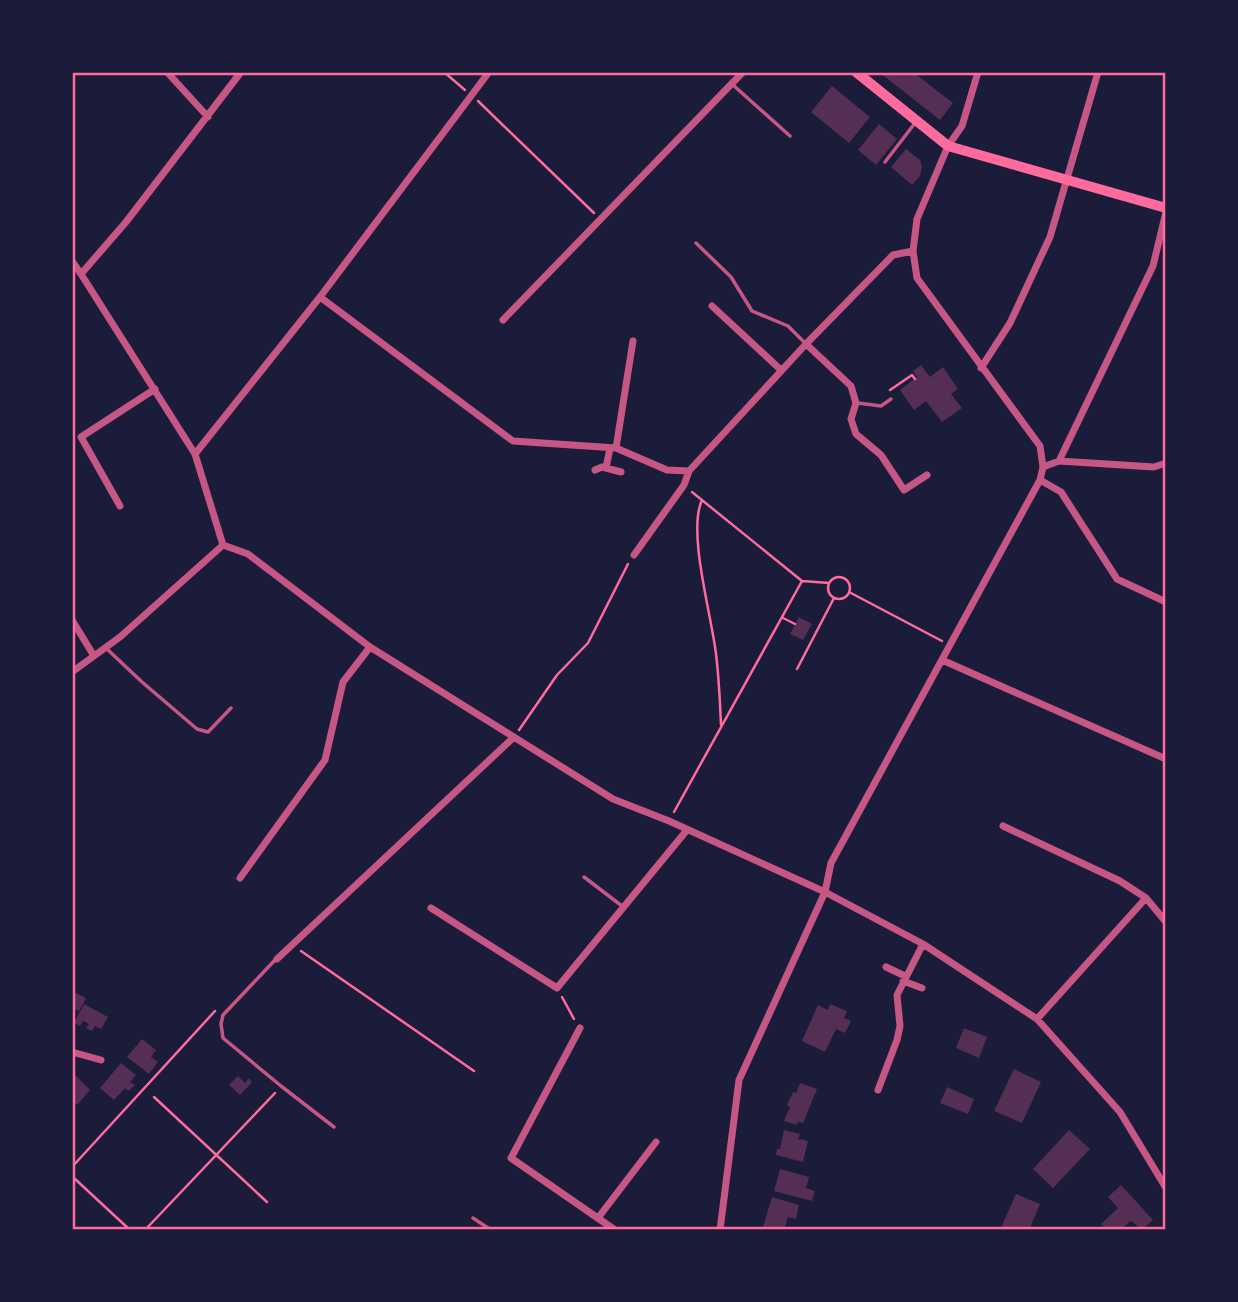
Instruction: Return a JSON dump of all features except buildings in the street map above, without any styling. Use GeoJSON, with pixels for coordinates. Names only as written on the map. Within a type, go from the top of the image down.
{"type":"FeatureCollection","features":[{"type":"Feature","properties":{"kind":"main road"},"geometry":{"type":"LineString","coordinates":[[856,72],[948,146],[1166,210]]}},
{"type":"Feature","properties":{"kind":"street"},"geometry":{"type":"LineString","coordinates":[[167,72],[208,117]]}},
{"type":"Feature","properties":{"kind":"street"},"geometry":{"type":"LineString","coordinates":[[81,274],[241,72]]}},
{"type":"Feature","properties":{"kind":"street"},"geometry":{"type":"LineString","coordinates":[[195,454],[320,297],[489,72]]}},
{"type":"Feature","properties":{"kind":"street"},"geometry":{"type":"LineString","coordinates":[[503,320],[743,72]]}},
{"type":"Feature","properties":{"kind":"street"},"geometry":{"type":"LineString","coordinates":[[720,1230],[739,1080],[825,892],[831,863],[1040,480],[1043,467],[1040,446],[917,278],[913,251],[916,219],[948,146],[962,126],[978,72]]}},
{"type":"Feature","properties":{"kind":"street"},"geometry":{"type":"LineString","coordinates":[[981,368],[1010,323],[1050,237],[1097,72]]}},
{"type":"Feature","properties":{"kind":"street"},"geometry":{"type":"LineString","coordinates":[[1059,461],[1153,266],[1166,210]]}},
{"type":"Feature","properties":{"kind":"street"},"geometry":{"type":"LineString","coordinates":[[634,555],[684,485],[689,471],[806,344],[893,256],[913,251]]}},
{"type":"Feature","properties":{"kind":"street"},"geometry":{"type":"LineString","coordinates":[[72,261],[195,454],[223,545]]}},
{"type":"Feature","properties":{"kind":"street"},"geometry":{"type":"LineString","coordinates":[[320,297],[513,441],[613,448],[667,470],[689,471]]}},
{"type":"Feature","properties":{"kind":"street"},"geometry":{"type":"LineString","coordinates":[[712,306],[782,370]]}},
{"type":"Feature","properties":{"kind":"street"},"geometry":{"type":"LineString","coordinates":[[606,468],[613,448],[633,341]]}},
{"type":"Feature","properties":{"kind":"street"},"geometry":{"type":"LineString","coordinates":[[806,344],[851,386],[856,403],[851,419],[856,434],[881,455],[904,490],[927,475]]}},
{"type":"Feature","properties":{"kind":"street"},"geometry":{"type":"LineString","coordinates":[[120,506],[81,438],[155,390]]}},
{"type":"Feature","properties":{"kind":"street"},"geometry":{"type":"LineString","coordinates":[[1043,467],[1059,461],[1154,467],[1166,463]]}},
{"type":"Feature","properties":{"kind":"street"},"geometry":{"type":"LineString","coordinates":[[595,470],[606,468],[621,472]]}},
{"type":"Feature","properties":{"kind":"street"},"geometry":{"type":"LineString","coordinates":[[1040,480],[1061,492],[1117,579],[1166,602]]}},
{"type":"Feature","properties":{"kind":"street"},"geometry":{"type":"LineString","coordinates":[[72,672],[106,647],[223,545]]}},
{"type":"Feature","properties":{"kind":"street"},"geometry":{"type":"LineString","coordinates":[[223,545],[248,554],[370,647],[613,799],[669,821],[825,892],[923,944],[1037,1019],[1121,1112],[1166,1188]]}},
{"type":"Feature","properties":{"kind":"street"},"geometry":{"type":"LineString","coordinates":[[72,620],[94,656]]}},
{"type":"Feature","properties":{"kind":"street"},"geometry":{"type":"LineString","coordinates":[[240,878],[326,760],[343,682],[370,647]]}},
{"type":"Feature","properties":{"kind":"street"},"geometry":{"type":"LineString","coordinates":[[942,660],[1166,759]]}},
{"type":"Feature","properties":{"kind":"street"},"geometry":{"type":"LineString","coordinates":[[277,958],[514,737]]}},
{"type":"Feature","properties":{"kind":"street"},"geometry":{"type":"LineString","coordinates":[[1003,826],[1120,881],[1146,898],[1166,922]]}},
{"type":"Feature","properties":{"kind":"street"},"geometry":{"type":"LineString","coordinates":[[431,908],[557,988],[687,830]]}},
{"type":"Feature","properties":{"kind":"street"},"geometry":{"type":"LineString","coordinates":[[1037,1019],[1146,898]]}},
{"type":"Feature","properties":{"kind":"street"},"geometry":{"type":"LineString","coordinates":[[878,1090],[900,1026],[897,995],[923,944]]}},
{"type":"Feature","properties":{"kind":"street"},"geometry":{"type":"LineString","coordinates":[[886,967],[922,988]]}},
{"type":"Feature","properties":{"kind":"street"},"geometry":{"type":"LineString","coordinates":[[580,1028],[511,1158],[615,1230]]}},
{"type":"Feature","properties":{"kind":"street"},"geometry":{"type":"LineString","coordinates":[[72,1052],[101,1060]]}},
{"type":"Feature","properties":{"kind":"street"},"geometry":{"type":"LineString","coordinates":[[598,1218],[656,1142]]}},
{"type":"Feature","properties":{"kind":"lane"},"geometry":{"type":"LineString","coordinates":[[732,83],[790,136]]}},
{"type":"Feature","properties":{"kind":"lane"},"geometry":{"type":"LineString","coordinates":[[886,162],[916,121]]}},
{"type":"Feature","properties":{"kind":"lane"},"geometry":{"type":"LineString","coordinates":[[696,243],[731,277],[752,311],[788,326],[806,344]]}},
{"type":"Feature","properties":{"kind":"lane"},"geometry":{"type":"LineString","coordinates":[[856,403],[881,406],[891,398]]}},
{"type":"Feature","properties":{"kind":"lane"},"geometry":{"type":"LineString","coordinates":[[106,647],[197,729],[208,732],[231,708]]}},
{"type":"Feature","properties":{"kind":"lane"},"geometry":{"type":"LineString","coordinates":[[584,877],[624,907]]}},
{"type":"Feature","properties":{"kind":"lane"},"geometry":{"type":"LineString","coordinates":[[277,958],[223,1015],[223,1038],[334,1126]]}},
{"type":"Feature","properties":{"kind":"lane"},"geometry":{"type":"LineString","coordinates":[[473,1218],[491,1230]]}},
{"type":"Feature","properties":{"kind":"path"},"geometry":{"type":"LineString","coordinates":[[443,72],[472,95],[600,219]]}},
{"type":"Feature","properties":{"kind":"path"},"geometry":{"type":"LineString","coordinates":[[887,392],[912,375],[915,379]]}},
{"type":"Feature","properties":{"kind":"path"},"geometry":{"type":"LineString","coordinates":[[684,485],[802,581],[829,583],[837,577],[845,578],[850,584],[849,592],[845,597],[834,598]]}},
{"type":"Feature","properties":{"kind":"path"},"geometry":{"type":"LineString","coordinates":[[702,500],[697,511],[698,535],[716,654],[722,724]]}},
{"type":"Feature","properties":{"kind":"path"},"geometry":{"type":"LineString","coordinates":[[514,737],[557,675],[588,643],[634,555]]}},
{"type":"Feature","properties":{"kind":"path"},"geometry":{"type":"LineString","coordinates":[[669,821],[802,581]]}},
{"type":"Feature","properties":{"kind":"path"},"geometry":{"type":"LineString","coordinates":[[829,583],[828,590],[834,598]]}},
{"type":"Feature","properties":{"kind":"path"},"geometry":{"type":"LineString","coordinates":[[849,592],[950,645]]}},
{"type":"Feature","properties":{"kind":"path"},"geometry":{"type":"LineString","coordinates":[[797,669],[834,598]]}},
{"type":"Feature","properties":{"kind":"path"},"geometry":{"type":"LineString","coordinates":[[783,618],[795,624]]}},
{"type":"Feature","properties":{"kind":"path"},"geometry":{"type":"LineString","coordinates":[[292,944],[474,1071]]}},
{"type":"Feature","properties":{"kind":"path"},"geometry":{"type":"LineString","coordinates":[[557,988],[580,1028]]}},
{"type":"Feature","properties":{"kind":"path"},"geometry":{"type":"LineString","coordinates":[[72,1167],[217,1009]]}},
{"type":"Feature","properties":{"kind":"path"},"geometry":{"type":"LineString","coordinates":[[145,1230],[281,1086]]}},
{"type":"Feature","properties":{"kind":"path"},"geometry":{"type":"LineString","coordinates":[[154,1097],[267,1202]]}},
{"type":"Feature","properties":{"kind":"path"},"geometry":{"type":"LineString","coordinates":[[75,1179],[130,1230]]}}]}
